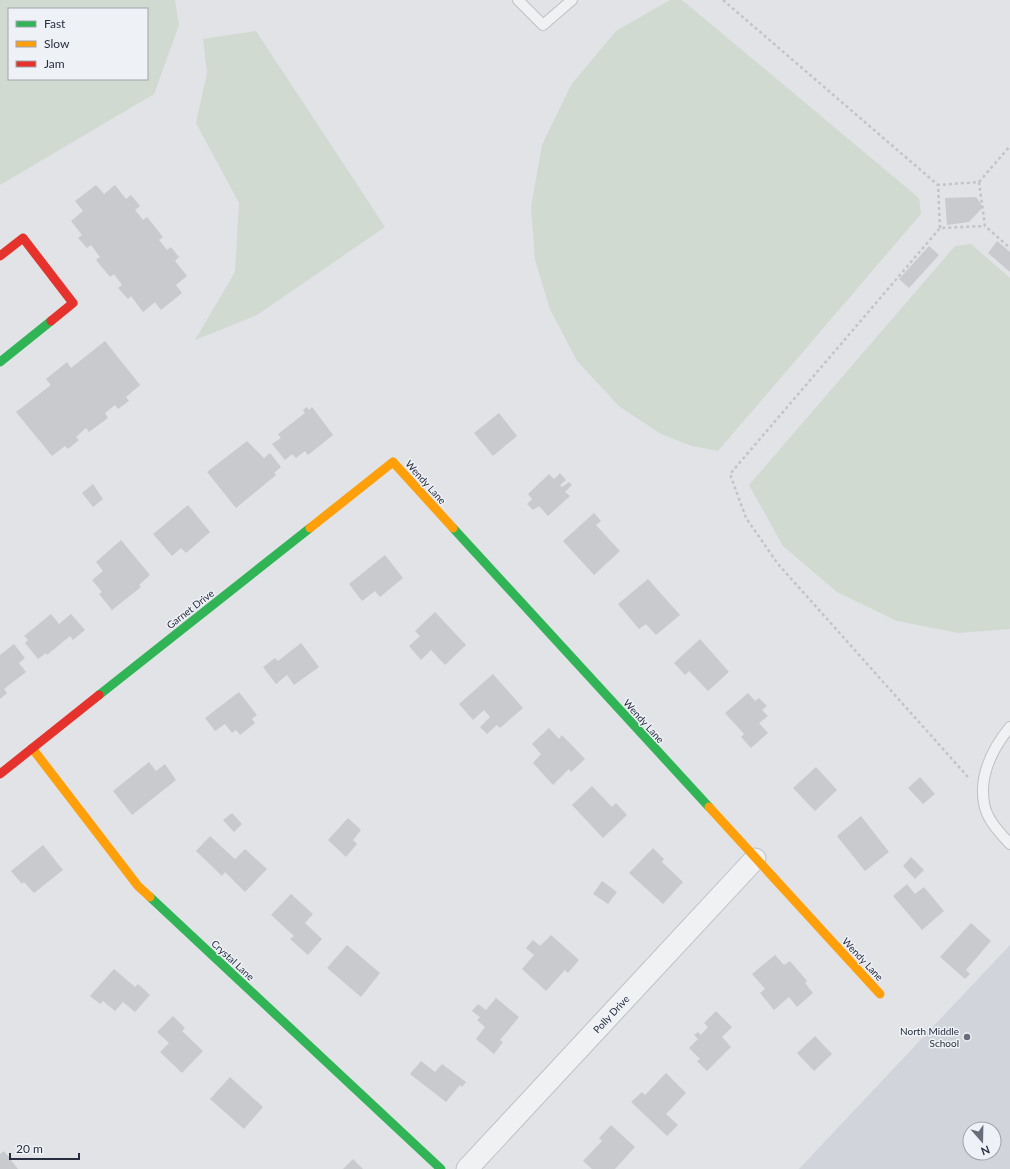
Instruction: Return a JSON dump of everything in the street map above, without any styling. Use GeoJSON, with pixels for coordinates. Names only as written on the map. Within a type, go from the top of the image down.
{"type":"FeatureCollection","features":[{"type":"Feature","properties":{"kind":"street"},"geometry":{"type":"LineString","coordinates":[[0,256],[24,238],[73,303],[0,362]]}},
{"type":"Feature","properties":{"kind":"street","name":"Garnet Drive"},"geometry":{"type":"LineString","coordinates":[[0,774],[393,462]]}},
{"type":"Feature","properties":{"kind":"street","name":"Wendy Lane"},"geometry":{"type":"LineString","coordinates":[[393,462],[880,994]]}},
{"type":"Feature","properties":{"kind":"street","name":"Crystal Lane"},"geometry":{"type":"LineString","coordinates":[[32,748],[138,886],[441,1169]]}},
{"type":"Feature","properties":{"kind":"street","name":"Polly Drive"},"geometry":{"type":"LineString","coordinates":[[467,1169],[755,859]]}},
{"type":"Feature","properties":{"kind":"lane"},"geometry":{"type":"LineString","coordinates":[[518,0],[543,25],[572,0]]}},
{"type":"Feature","properties":{"kind":"lane"},"geometry":{"type":"LineString","coordinates":[[1010,727],[997,743],[985,772],[984,796],[984,804],[996,828],[1010,844]]}},
{"type":"Feature","properties":{"kind":"path"},"geometry":{"type":"LineString","coordinates":[[723,0],[938,185],[979,182],[1010,146]]}},
{"type":"Feature","properties":{"kind":"path"},"geometry":{"type":"LineString","coordinates":[[979,182],[984,226]]}},
{"type":"Feature","properties":{"kind":"path"},"geometry":{"type":"LineString","coordinates":[[938,185],[940,228],[730,474],[746,518],[778,564],[984,796]]}},
{"type":"Feature","properties":{"kind":"path"},"geometry":{"type":"LineString","coordinates":[[940,228],[984,226],[1010,248]]}},
{"type":"Feature","properties":{"kind":"shaded area"},"geometry":{"type":"Polygon","coordinates":[[[0,0],[175,0],[179,25],[154,94],[0,185],[0,0]]]}},
{"type":"Feature","properties":{"kind":"shaded area"},"geometry":{"type":"Polygon","coordinates":[[[670,0],[682,0],[919,198],[921,214],[718,451],[692,446],[661,434],[620,407],[577,361],[550,309],[535,260],[531,207],[542,145],[571,85],[616,31],[670,0]]]}},
{"type":"Feature","properties":{"kind":"shaded area"},"geometry":{"type":"Polygon","coordinates":[[[256,31],[385,227],[257,315],[195,340],[235,272],[239,203],[196,123],[207,73],[203,39],[256,31]]]}},
{"type":"Feature","properties":{"kind":"shaded area"},"geometry":{"type":"Polygon","coordinates":[[[971,244],[1010,278],[1010,629],[959,633],[897,621],[837,592],[783,546],[749,485],[955,246],[971,244]]]}},
{"type":"Feature","properties":{"kind":"shaded area","name":"North Middle School"},"geometry":{"type":"Polygon","coordinates":[[[1010,945],[1010,1169],[799,1169],[1010,945]]]}},
{"type":"Feature","properties":{"kind":"building"},"geometry":{"type":"Polygon","coordinates":[[[96,185],[104,194],[115,185],[126,199],[131,195],[140,206],[135,210],[143,220],[147,217],[163,237],[159,240],[167,250],[171,247],[179,257],[175,261],[187,276],[176,285],[182,293],[161,310],[155,302],[143,312],[131,296],[128,299],[118,288],[122,285],[114,274],[110,277],[96,260],[100,257],[91,245],[87,248],[78,238],[82,235],[71,221],[83,211],[75,201],[96,185]]]}},
{"type":"Feature","properties":{"kind":"building"},"geometry":{"type":"Polygon","coordinates":[[[976,197],[983,207],[969,222],[947,225],[945,198],[976,197]]]}},
{"type":"Feature","properties":{"kind":"building"},"geometry":{"type":"Polygon","coordinates":[[[997,241],[1010,252],[1010,272],[988,253],[997,241]]]}},
{"type":"Feature","properties":{"kind":"building"},"geometry":{"type":"Polygon","coordinates":[[[929,246],[939,255],[909,288],[899,279],[929,246]]]}},
{"type":"Feature","properties":{"kind":"building"},"geometry":{"type":"Polygon","coordinates":[[[105,341],[140,385],[126,397],[129,401],[118,409],[115,405],[105,413],[108,418],[89,432],[86,428],[76,437],[79,440],[68,449],[65,446],[52,456],[16,412],[51,385],[46,379],[67,362],[71,368],[105,341]]]}},
{"type":"Feature","properties":{"kind":"building"},"geometry":{"type":"Polygon","coordinates":[[[307,407],[309,410],[312,407],[333,435],[308,455],[305,451],[296,458],[292,454],[285,460],[272,444],[281,438],[278,434],[305,413],[303,410],[307,407]]]}},
{"type":"Feature","properties":{"kind":"building"},"geometry":{"type":"Polygon","coordinates":[[[499,413],[517,436],[493,456],[474,433],[499,413]]]}},
{"type":"Feature","properties":{"kind":"building"},"geometry":{"type":"Polygon","coordinates":[[[247,441],[264,458],[270,453],[281,467],[274,473],[276,475],[236,508],[207,472],[247,441]]]}},
{"type":"Feature","properties":{"kind":"building"},"geometry":{"type":"Polygon","coordinates":[[[560,473],[566,480],[560,485],[562,487],[569,482],[572,485],[565,492],[570,496],[548,516],[539,506],[533,510],[527,504],[532,499],[528,494],[549,474],[554,479],[560,473]]]}},
{"type":"Feature","properties":{"kind":"building"},"geometry":{"type":"Polygon","coordinates":[[[93,484],[103,499],[93,507],[82,493],[93,484]]]}},
{"type":"Feature","properties":{"kind":"building"},"geometry":{"type":"Polygon","coordinates":[[[188,505],[210,532],[186,553],[181,548],[172,556],[153,534],[188,505]]]}},
{"type":"Feature","properties":{"kind":"building"},"geometry":{"type":"Polygon","coordinates":[[[594,513],[601,521],[596,525],[620,551],[594,575],[563,541],[594,513]]]}},
{"type":"Feature","properties":{"kind":"building"},"geometry":{"type":"Polygon","coordinates":[[[121,540],[150,575],[139,585],[141,587],[112,610],[99,594],[102,592],[92,580],[103,571],[96,562],[121,540]]]}},
{"type":"Feature","properties":{"kind":"building"},"geometry":{"type":"Polygon","coordinates":[[[385,555],[403,578],[380,597],[375,591],[362,601],[349,584],[385,555]]]}},
{"type":"Feature","properties":{"kind":"building"},"geometry":{"type":"Polygon","coordinates":[[[648,579],[680,615],[656,635],[646,624],[639,629],[618,604],[648,579]]]}},
{"type":"Feature","properties":{"kind":"building"},"geometry":{"type":"Polygon","coordinates":[[[435,612],[466,645],[445,665],[431,650],[421,660],[409,646],[420,636],[415,631],[435,612]]]}},
{"type":"Feature","properties":{"kind":"building"},"geometry":{"type":"Polygon","coordinates":[[[51,614],[59,624],[71,614],[85,630],[73,640],[70,636],[47,655],[46,653],[38,659],[25,643],[28,640],[24,636],[51,614]]]}},
{"type":"Feature","properties":{"kind":"building"},"geometry":{"type":"Polygon","coordinates":[[[700,639],[729,672],[708,691],[689,671],[685,675],[674,663],[700,639]]]}},
{"type":"Feature","properties":{"kind":"building"},"geometry":{"type":"Polygon","coordinates":[[[301,643],[319,667],[294,685],[287,675],[276,684],[263,667],[275,658],[278,661],[301,643]]]}},
{"type":"Feature","properties":{"kind":"building"},"geometry":{"type":"Polygon","coordinates":[[[14,644],[25,658],[19,663],[26,672],[4,689],[7,693],[0,699],[0,655],[14,644]]]}},
{"type":"Feature","properties":{"kind":"building"},"geometry":{"type":"Polygon","coordinates":[[[493,674],[523,708],[500,728],[497,725],[487,734],[480,727],[490,717],[484,710],[473,720],[459,704],[493,674]]]}},
{"type":"Feature","properties":{"kind":"building"},"geometry":{"type":"Polygon","coordinates":[[[239,692],[257,715],[252,719],[255,723],[240,735],[236,730],[232,733],[225,724],[215,731],[205,718],[239,692]]]}},
{"type":"Feature","properties":{"kind":"building"},"geometry":{"type":"Polygon","coordinates":[[[748,693],[755,701],[759,698],[767,706],[762,710],[768,716],[759,723],[768,733],[751,748],[741,737],[744,734],[725,713],[748,693]]]}},
{"type":"Feature","properties":{"kind":"building"},"geometry":{"type":"Polygon","coordinates":[[[549,728],[559,739],[562,735],[585,759],[571,772],[569,769],[553,785],[533,763],[541,754],[532,744],[549,728]]]}},
{"type":"Feature","properties":{"kind":"building"},"geometry":{"type":"Polygon","coordinates":[[[149,762],[156,771],[165,764],[176,780],[132,815],[113,791],[149,762]]]}},
{"type":"Feature","properties":{"kind":"building"},"geometry":{"type":"Polygon","coordinates":[[[816,767],[837,790],[815,811],[793,788],[816,767]]]}},
{"type":"Feature","properties":{"kind":"building"},"geometry":{"type":"Polygon","coordinates":[[[920,777],[935,794],[923,804],[908,788],[920,777]]]}},
{"type":"Feature","properties":{"kind":"building"},"geometry":{"type":"Polygon","coordinates":[[[592,786],[612,807],[616,803],[627,815],[603,838],[572,805],[592,786]]]}},
{"type":"Feature","properties":{"kind":"building"},"geometry":{"type":"Polygon","coordinates":[[[232,813],[242,824],[234,832],[223,820],[232,813]]]}},
{"type":"Feature","properties":{"kind":"building"},"geometry":{"type":"Polygon","coordinates":[[[861,816],[889,852],[865,871],[837,836],[861,816]]]}},
{"type":"Feature","properties":{"kind":"building"},"geometry":{"type":"Polygon","coordinates":[[[348,818],[361,830],[353,840],[357,844],[346,857],[328,840],[348,818]]]}},
{"type":"Feature","properties":{"kind":"building"},"geometry":{"type":"Polygon","coordinates":[[[210,836],[235,859],[245,849],[267,869],[245,892],[225,872],[222,876],[196,851],[210,836]]]}},
{"type":"Feature","properties":{"kind":"building"},"geometry":{"type":"Polygon","coordinates":[[[43,845],[63,870],[34,893],[24,882],[22,884],[11,871],[43,845]]]}},
{"type":"Feature","properties":{"kind":"building"},"geometry":{"type":"Polygon","coordinates":[[[653,848],[664,859],[662,862],[683,882],[663,904],[629,873],[653,848]]]}},
{"type":"Feature","properties":{"kind":"building"},"geometry":{"type":"Polygon","coordinates":[[[911,857],[924,870],[915,879],[903,866],[911,857]]]}},
{"type":"Feature","properties":{"kind":"building"},"geometry":{"type":"Polygon","coordinates":[[[602,881],[617,892],[608,904],[593,894],[602,881]]]}},
{"type":"Feature","properties":{"kind":"building"},"geometry":{"type":"Polygon","coordinates":[[[907,884],[915,894],[924,887],[944,911],[922,930],[893,896],[907,884]]]}},
{"type":"Feature","properties":{"kind":"building"},"geometry":{"type":"Polygon","coordinates":[[[291,894],[313,914],[305,923],[322,939],[308,955],[290,939],[294,936],[271,915],[291,894]]]}},
{"type":"Feature","properties":{"kind":"building"},"geometry":{"type":"Polygon","coordinates":[[[971,923],[991,941],[966,970],[970,974],[965,979],[940,957],[971,923]]]}},
{"type":"Feature","properties":{"kind":"building"},"geometry":{"type":"Polygon","coordinates":[[[551,935],[579,960],[568,973],[565,970],[546,991],[522,969],[534,955],[526,948],[533,940],[540,946],[551,935]]]}},
{"type":"Feature","properties":{"kind":"building"},"geometry":{"type":"Polygon","coordinates":[[[347,945],[380,973],[361,997],[327,968],[347,945]]]}},
{"type":"Feature","properties":{"kind":"building"},"geometry":{"type":"Polygon","coordinates":[[[775,955],[784,965],[790,961],[807,981],[805,983],[813,993],[797,1007],[789,997],[774,1010],[760,993],[765,989],[752,974],[775,955]]]}},
{"type":"Feature","properties":{"kind":"building"},"geometry":{"type":"Polygon","coordinates":[[[114,969],[135,987],[138,984],[150,995],[135,1012],[123,1002],[115,1011],[103,1001],[100,1004],[90,996],[114,969]]]}},
{"type":"Feature","properties":{"kind":"building"},"geometry":{"type":"Polygon","coordinates":[[[496,998],[519,1017],[500,1040],[503,1042],[494,1054],[476,1039],[485,1027],[477,1020],[480,1017],[472,1011],[478,1004],[486,1010],[496,998]]]}},
{"type":"Feature","properties":{"kind":"building"},"geometry":{"type":"Polygon","coordinates":[[[716,1011],[732,1027],[722,1037],[731,1047],[707,1071],[697,1061],[700,1059],[689,1048],[698,1039],[694,1035],[698,1032],[701,1035],[708,1027],[704,1023],[716,1011]]]}},
{"type":"Feature","properties":{"kind":"building"},"geometry":{"type":"Polygon","coordinates":[[[173,1016],[185,1028],[182,1031],[203,1051],[182,1073],[160,1052],[169,1043],[157,1032],[173,1016]]]}},
{"type":"Feature","properties":{"kind":"building"},"geometry":{"type":"Polygon","coordinates":[[[815,1036],[832,1054],[814,1071],[797,1053],[815,1036]]]}},
{"type":"Feature","properties":{"kind":"building"},"geometry":{"type":"Polygon","coordinates":[[[421,1061],[435,1072],[442,1064],[466,1082],[462,1087],[460,1085],[446,1102],[410,1074],[421,1061]]]}},
{"type":"Feature","properties":{"kind":"building"},"geometry":{"type":"Polygon","coordinates":[[[666,1073],[686,1093],[666,1114],[678,1125],[667,1136],[631,1102],[642,1092],[645,1095],[666,1073]]]}},
{"type":"Feature","properties":{"kind":"building"},"geometry":{"type":"Polygon","coordinates":[[[230,1077],[263,1107],[244,1129],[210,1099],[230,1077]]]}},
{"type":"Feature","properties":{"kind":"building"},"geometry":{"type":"Polygon","coordinates":[[[611,1125],[635,1147],[615,1169],[592,1169],[583,1161],[602,1141],[599,1138],[611,1125]]]}},
{"type":"Feature","properties":{"kind":"building"},"geometry":{"type":"Polygon","coordinates":[[[4,1151],[18,1169],[0,1169],[0,1154],[4,1151]]]}},
{"type":"Feature","properties":{"kind":"building"},"geometry":{"type":"Polygon","coordinates":[[[353,1159],[363,1169],[343,1169],[353,1159]]]}},
{"type":"Feature","properties":{"kind":"traffic: fast"},"geometry":{"type":"LineString","coordinates":[[0,362],[51,321]]}},
{"type":"Feature","properties":{"kind":"traffic: fast"},"geometry":{"type":"LineString","coordinates":[[99,695],[310,528]]}},
{"type":"Feature","properties":{"kind":"traffic: fast"},"geometry":{"type":"LineString","coordinates":[[453,528],[709,807]]}},
{"type":"Feature","properties":{"kind":"traffic: fast"},"geometry":{"type":"LineString","coordinates":[[150,897],[441,1169]]}},
{"type":"Feature","properties":{"kind":"traffic: slow"},"geometry":{"type":"LineString","coordinates":[[310,528],[393,462],[453,528]]}},
{"type":"Feature","properties":{"kind":"traffic: slow"},"geometry":{"type":"LineString","coordinates":[[32,748],[138,886],[150,897]]}},
{"type":"Feature","properties":{"kind":"traffic: slow"},"geometry":{"type":"LineString","coordinates":[[709,807],[880,994]]}},
{"type":"Feature","properties":{"kind":"traffic: jam"},"geometry":{"type":"LineString","coordinates":[[0,256],[23,238],[73,303],[51,321]]}},
{"type":"Feature","properties":{"kind":"traffic: jam"},"geometry":{"type":"LineString","coordinates":[[0,774],[99,695]]}},
{"type":"Feature","properties":{"kind":"place","name":"North Middle School"},"geometry":{"type":"Point","coordinates":[967,1037]}}]}
